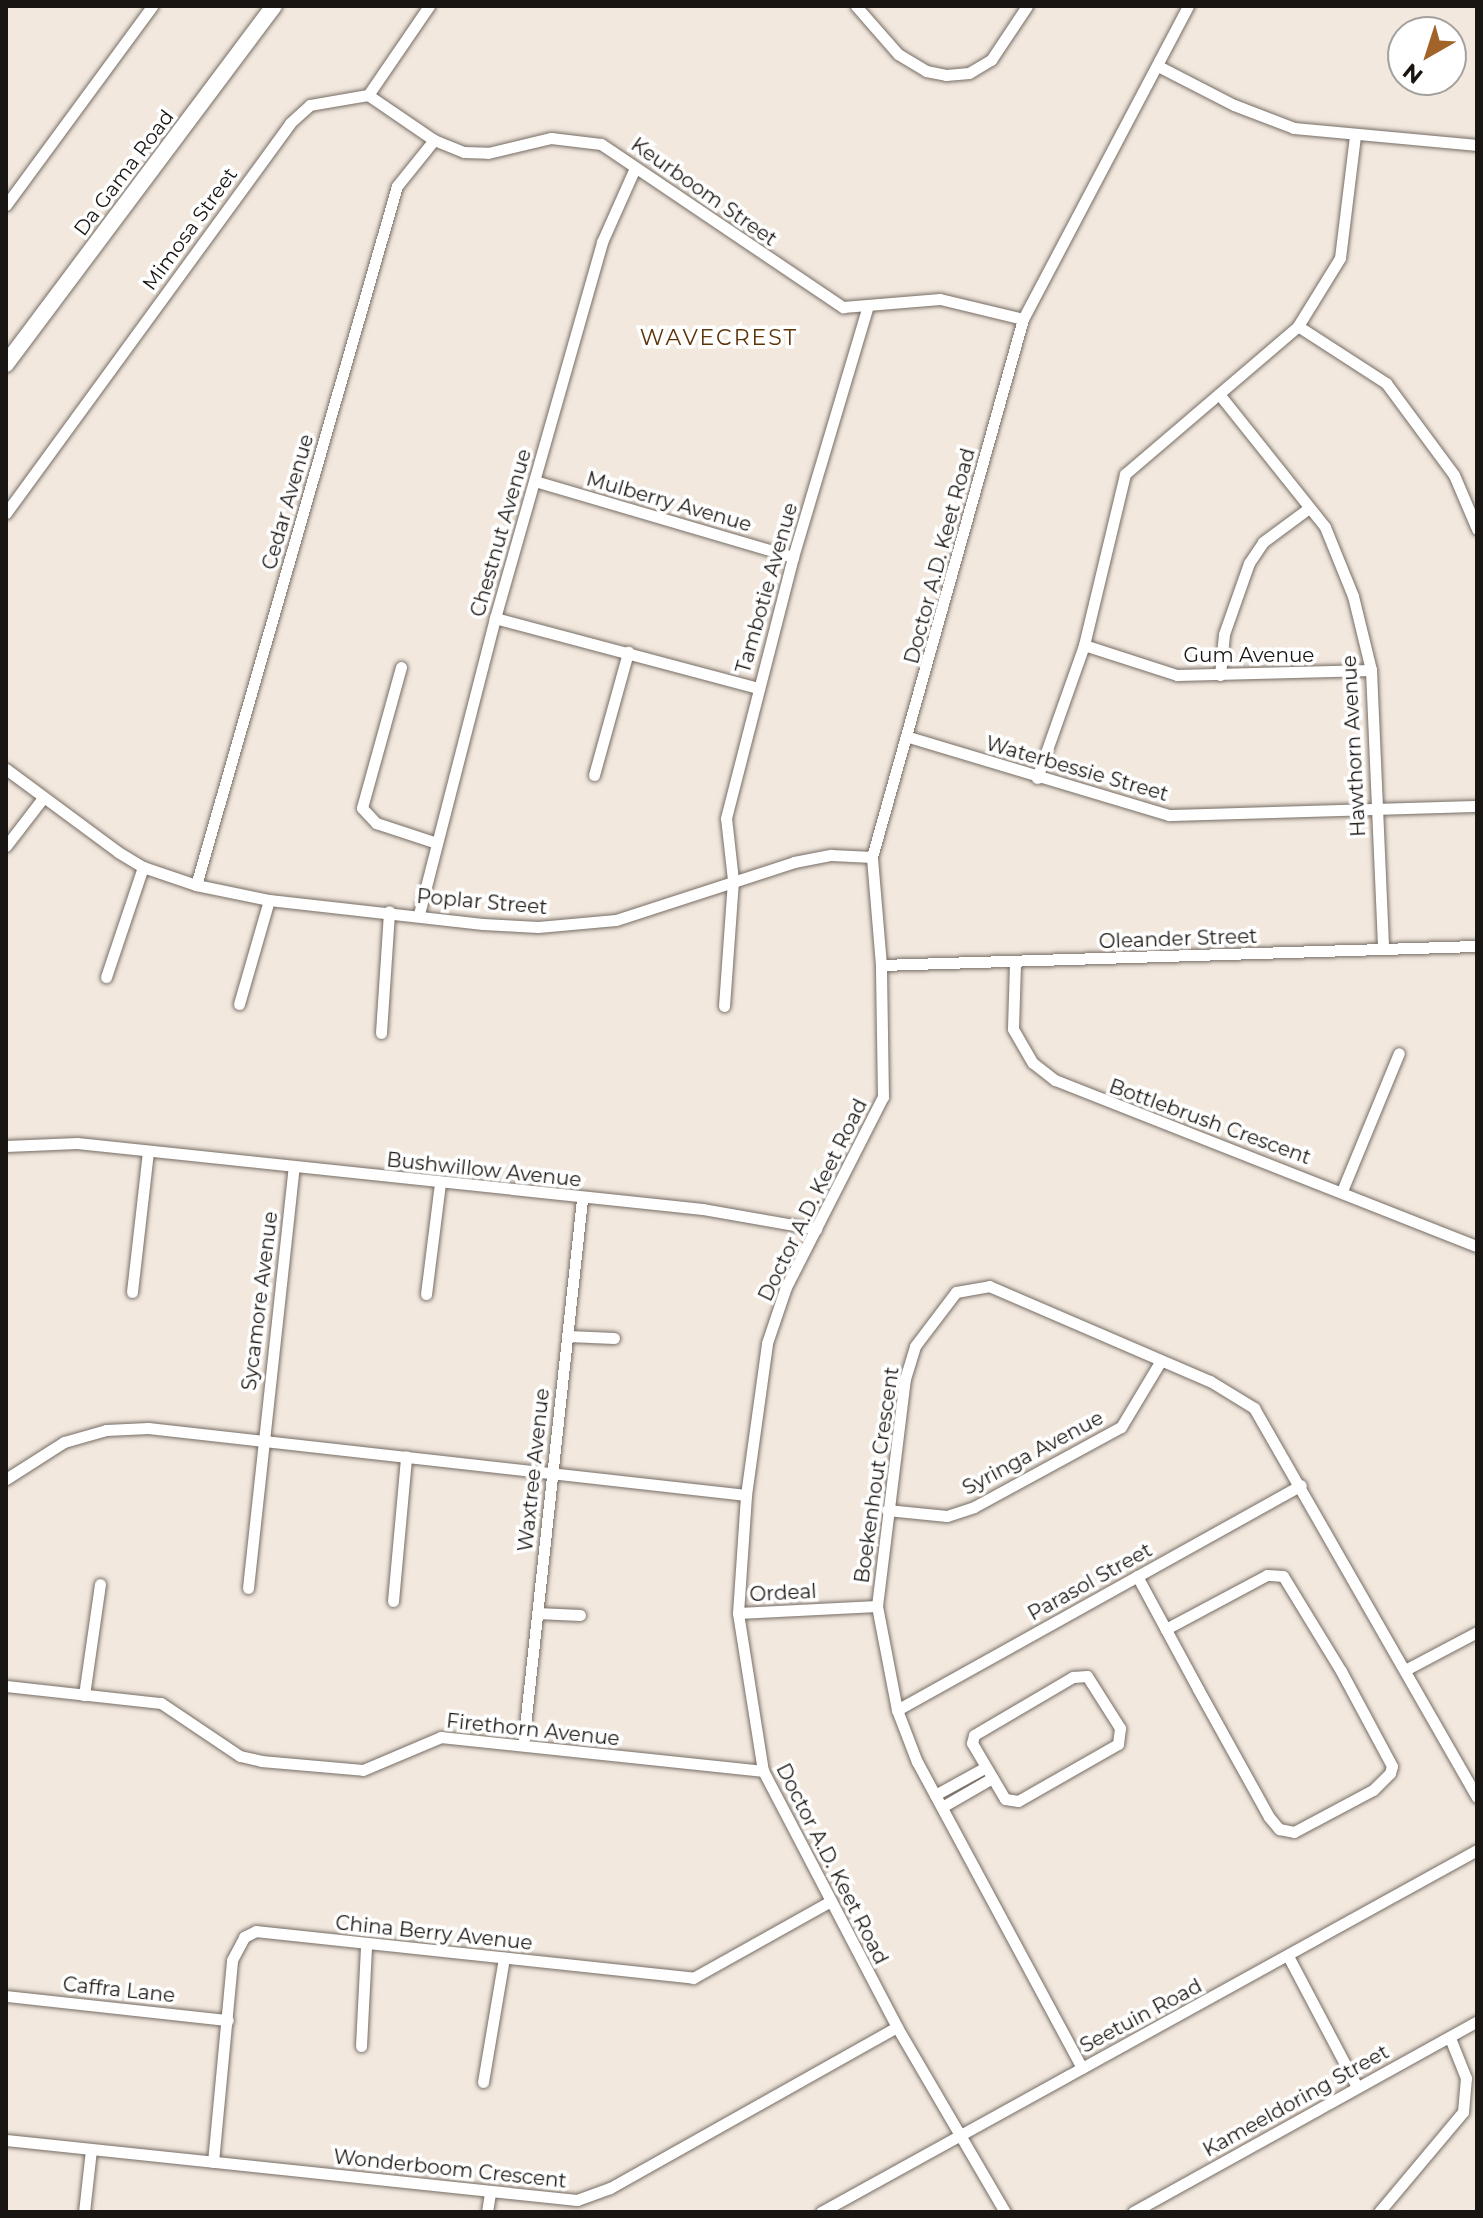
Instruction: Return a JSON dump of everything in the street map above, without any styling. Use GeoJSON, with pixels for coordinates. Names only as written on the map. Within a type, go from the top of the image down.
{"type":"FeatureCollection","features":[{"type":"Feature","properties":{"kind":"street"},"geometry":{"type":"LineString","coordinates":[[6,205],[11,189],[152,6]]}},
{"type":"Feature","properties":{"kind":"street","name":"Da Gama Road"},"geometry":{"type":"LineString","coordinates":[[6,364],[274,6]]}},
{"type":"Feature","properties":{"kind":"street"},"geometry":{"type":"LineString","coordinates":[[368,95],[429,6]]}},
{"type":"Feature","properties":{"kind":"street"},"geometry":{"type":"LineString","coordinates":[[856,6],[898,54],[926,71],[946,75],[969,73],[991,60],[1027,6]]}},
{"type":"Feature","properties":{"kind":"street","name":"Doctor A.D. Keet Road"},"geometry":{"type":"LineString","coordinates":[[1005,2212],[897,2027],[763,1771],[738,1613],[746,1495],[767,1343],[786,1287],[883,1097],[881,965],[872,857],[909,737],[1023,319],[1188,6]]}},
{"type":"Feature","properties":{"kind":"street"},"geometry":{"type":"LineString","coordinates":[[1158,66],[1234,105],[1294,128],[1477,145]]}},
{"type":"Feature","properties":{"kind":"street","name":"Keurboom Street"},"geometry":{"type":"LineString","coordinates":[[368,95],[434,140],[464,152],[488,153],[551,138],[578,138],[617,152],[635,168],[818,295],[843,307],[867,309],[940,299],[1023,319]]}},
{"type":"Feature","properties":{"kind":"street","name":"Mimosa Street"},"geometry":{"type":"LineString","coordinates":[[6,513],[290,123],[310,105],[368,95]]}},
{"type":"Feature","properties":{"kind":"street"},"geometry":{"type":"LineString","coordinates":[[1037,778],[1084,645],[1125,474],[1298,326],[1340,258],[1355,135]]}},
{"type":"Feature","properties":{"kind":"street","name":"Cedar Avenue"},"geometry":{"type":"LineString","coordinates":[[196,885],[397,186],[434,140]]}},
{"type":"Feature","properties":{"kind":"street","name":"Chestnut Avenue"},"geometry":{"type":"LineString","coordinates":[[419,914],[495,618],[602,242],[635,168]]}},
{"type":"Feature","properties":{"kind":"street","name":"Tambotie Avenue"},"geometry":{"type":"LineString","coordinates":[[733,880],[726,818],[793,557],[867,309]]}},
{"type":"Feature","properties":{"kind":"street"},"geometry":{"type":"LineString","coordinates":[[1298,326],[1394,392],[1454,475],[1477,529]]}},
{"type":"Feature","properties":{"kind":"street","name":"Hawthorn Avenue"},"geometry":{"type":"LineString","coordinates":[[1219,394],[1325,527],[1353,596],[1371,670],[1374,811],[1383,949]]}},
{"type":"Feature","properties":{"kind":"street","name":"Mulberry Avenue"},"geometry":{"type":"LineString","coordinates":[[535,481],[793,557]]}},
{"type":"Feature","properties":{"kind":"street"},"geometry":{"type":"LineString","coordinates":[[1220,675],[1224,634],[1249,563],[1263,542],[1309,508]]}},
{"type":"Feature","properties":{"kind":"street"},"geometry":{"type":"LineString","coordinates":[[495,618],[758,688]]}},
{"type":"Feature","properties":{"kind":"street","name":"Gum Avenue"},"geometry":{"type":"LineString","coordinates":[[1084,645],[1177,675],[1371,670]]}},
{"type":"Feature","properties":{"kind":"street"},"geometry":{"type":"LineString","coordinates":[[594,775],[628,652]]}},
{"type":"Feature","properties":{"kind":"street"},"geometry":{"type":"LineString","coordinates":[[401,667],[362,808],[376,823],[437,843]]}},
{"type":"Feature","properties":{"kind":"street","name":"Waterbessie Street"},"geometry":{"type":"LineString","coordinates":[[909,737],[1037,778],[1169,815],[1477,806]]}},
{"type":"Feature","properties":{"kind":"street","name":"Poplar Street"},"geometry":{"type":"LineString","coordinates":[[6,769],[143,867],[196,885],[269,900],[419,914],[483,924],[577,926],[616,920],[733,880],[831,855],[872,857]]}},
{"type":"Feature","properties":{"kind":"street"},"geometry":{"type":"LineString","coordinates":[[6,846],[43,798]]}},
{"type":"Feature","properties":{"kind":"street"},"geometry":{"type":"LineString","coordinates":[[106,977],[143,867]]}},
{"type":"Feature","properties":{"kind":"street"},"geometry":{"type":"LineString","coordinates":[[724,1006],[733,880]]}},
{"type":"Feature","properties":{"kind":"street"},"geometry":{"type":"LineString","coordinates":[[239,1004],[269,900]]}},
{"type":"Feature","properties":{"kind":"street"},"geometry":{"type":"LineString","coordinates":[[381,1033],[389,911]]}},
{"type":"Feature","properties":{"kind":"street","name":"Oleander Street"},"geometry":{"type":"LineString","coordinates":[[881,965],[1015,964],[1477,946]]}},
{"type":"Feature","properties":{"kind":"street","name":"Bottlebrush Crescent"},"geometry":{"type":"LineString","coordinates":[[1015,964],[1013,1029],[1033,1063],[1055,1080],[1474,1244]]}},
{"type":"Feature","properties":{"kind":"street"},"geometry":{"type":"LineString","coordinates":[[1342,1191],[1399,1053]]}},
{"type":"Feature","properties":{"kind":"street","name":"Bushwillow Avenue"},"geometry":{"type":"LineString","coordinates":[[6,1146],[53,1142],[582,1199],[703,1209],[816,1229]]}},
{"type":"Feature","properties":{"kind":"street"},"geometry":{"type":"LineString","coordinates":[[132,1292],[148,1152]]}},
{"type":"Feature","properties":{"kind":"street","name":"Sycamore Avenue"},"geometry":{"type":"LineString","coordinates":[[263,1440],[294,1167]]}},
{"type":"Feature","properties":{"kind":"street"},"geometry":{"type":"LineString","coordinates":[[426,1294],[440,1183]]}},
{"type":"Feature","properties":{"kind":"street","name":"Waxtree Avenue"},"geometry":{"type":"LineString","coordinates":[[523,1745],[582,1199]]}},
{"type":"Feature","properties":{"kind":"street"},"geometry":{"type":"LineString","coordinates":[[1474,1244],[1477,1230]]}},
{"type":"Feature","properties":{"kind":"street","name":"Boekenhout Crescent"},"geometry":{"type":"LineString","coordinates":[[1082,2068],[935,1795],[897,1710],[877,1606],[905,1379],[915,1346],[956,1292],[989,1286],[1210,1381],[1254,1408],[1301,1485],[1477,1797]]}},
{"type":"Feature","properties":{"kind":"street"},"geometry":{"type":"LineString","coordinates":[[568,1336],[614,1338]]}},
{"type":"Feature","properties":{"kind":"street","name":"Syringa Avenue"},"geometry":{"type":"LineString","coordinates":[[887,1510],[947,1516],[974,1507],[1121,1427],[1160,1362]]}},
{"type":"Feature","properties":{"kind":"street"},"geometry":{"type":"LineString","coordinates":[[6,1479],[52,1447],[106,1430],[148,1428],[746,1495]]}},
{"type":"Feature","properties":{"kind":"street"},"geometry":{"type":"LineString","coordinates":[[248,1588],[263,1440]]}},
{"type":"Feature","properties":{"kind":"street"},"geometry":{"type":"LineString","coordinates":[[393,1601],[406,1457]]}},
{"type":"Feature","properties":{"kind":"street","name":"Parasol Street"},"geometry":{"type":"LineString","coordinates":[[897,1710],[1301,1485]]}},
{"type":"Feature","properties":{"kind":"street"},"geometry":{"type":"LineString","coordinates":[[1137,1576],[1166,1629],[1279,1829],[1294,1832],[1373,1790],[1390,1773],[1392,1766],[1341,1671],[1283,1576],[1267,1575],[1166,1629]]}},
{"type":"Feature","properties":{"kind":"street"},"geometry":{"type":"LineString","coordinates":[[84,1695],[100,1584]]}},
{"type":"Feature","properties":{"kind":"street","name":"Ordeal"},"geometry":{"type":"LineString","coordinates":[[738,1613],[877,1606]]}},
{"type":"Feature","properties":{"kind":"street"},"geometry":{"type":"LineString","coordinates":[[537,1613],[580,1615]]}},
{"type":"Feature","properties":{"kind":"street"},"geometry":{"type":"LineString","coordinates":[[1405,1670],[1477,1632]]}},
{"type":"Feature","properties":{"kind":"street"},"geometry":{"type":"LineString","coordinates":[[1073,1677],[1094,1681],[1120,1728],[1118,1744],[1018,1801],[1005,1799],[992,1778],[971,1741],[976,1732],[1073,1677]]}},
{"type":"Feature","properties":{"kind":"street","name":"Firethorn Avenue"},"geometry":{"type":"LineString","coordinates":[[6,1686],[172,1706],[216,1741],[261,1761],[363,1770],[441,1737],[763,1771]]}},
{"type":"Feature","properties":{"kind":"street"},"geometry":{"type":"LineString","coordinates":[[935,1795],[986,1767]]}},
{"type":"Feature","properties":{"kind":"street"},"geometry":{"type":"LineString","coordinates":[[942,1807],[992,1778]]}},
{"type":"Feature","properties":{"kind":"street","name":"Seetuin Road"},"geometry":{"type":"LineString","coordinates":[[821,2212],[1477,1850]]}},
{"type":"Feature","properties":{"kind":"street","name":"China Berry Avenue"},"geometry":{"type":"LineString","coordinates":[[213,2162],[232,1960],[249,1934],[266,1931],[366,1946],[693,1978],[829,1902]]}},
{"type":"Feature","properties":{"kind":"street"},"geometry":{"type":"LineString","coordinates":[[361,2046],[366,1946]]}},
{"type":"Feature","properties":{"kind":"street"},"geometry":{"type":"LineString","coordinates":[[1288,1956],[1357,2087]]}},
{"type":"Feature","properties":{"kind":"street"},"geometry":{"type":"LineString","coordinates":[[483,2082],[504,1958]]}},
{"type":"Feature","properties":{"kind":"street","name":"Caffra Lane"},"geometry":{"type":"LineString","coordinates":[[6,1996],[228,2020]]}},
{"type":"Feature","properties":{"kind":"street","name":"Kameeldoring Street"},"geometry":{"type":"LineString","coordinates":[[1133,2212],[1477,2021]]}},
{"type":"Feature","properties":{"kind":"street","name":"Wonderboom Crescent"},"geometry":{"type":"LineString","coordinates":[[6,2140],[559,2201],[594,2195],[897,2027]]}},
{"type":"Feature","properties":{"kind":"street"},"geometry":{"type":"LineString","coordinates":[[1379,2212],[1463,2112],[1466,2078],[1450,2038]]}},
{"type":"Feature","properties":{"kind":"street"},"geometry":{"type":"LineString","coordinates":[[84,2212],[91,2150]]}},
{"type":"Feature","properties":{"kind":"street"},"geometry":{"type":"LineString","coordinates":[[487,2212],[490,2193]]}},
{"type":"Feature","properties":{"kind":"district","name":"WAVECREST"},"geometry":{"type":"Point","coordinates":[719,338]}}]}
